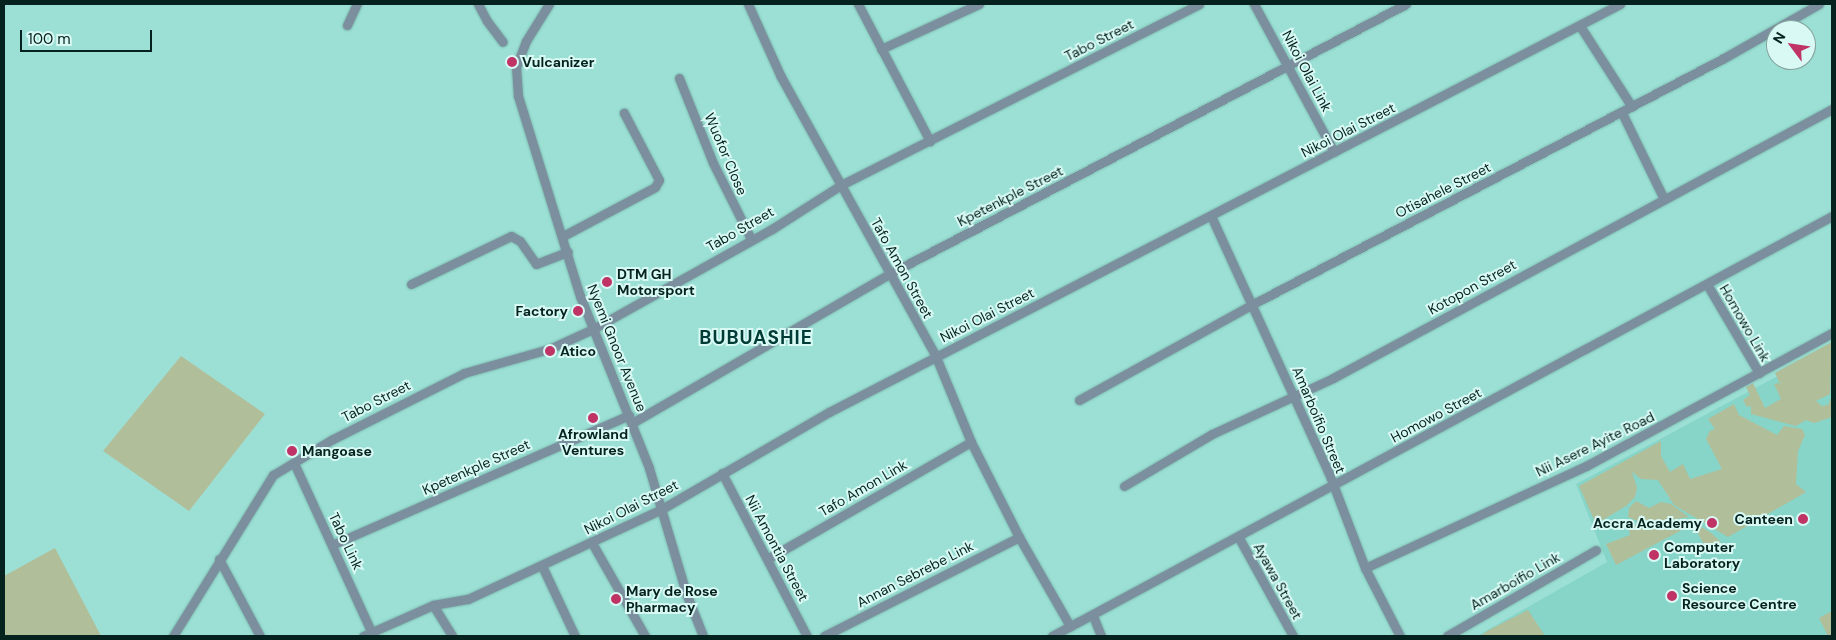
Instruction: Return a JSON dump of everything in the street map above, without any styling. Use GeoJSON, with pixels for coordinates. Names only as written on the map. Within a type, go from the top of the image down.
{"type":"FeatureCollection","features":[{"type":"Feature","properties":{"kind":"street"},"geometry":{"type":"LineString","coordinates":[[348,25],[357,4]]}},
{"type":"Feature","properties":{"kind":"street"},"geometry":{"type":"LineString","coordinates":[[478,4],[487,22],[503,42]]}},
{"type":"Feature","properties":{"kind":"street","name":"Nyemi Gnoor Avenue"},"geometry":{"type":"LineString","coordinates":[[549,4],[526,41],[516,67],[518,96],[568,252],[580,296],[631,419],[703,636]]}},
{"type":"Feature","properties":{"kind":"street","name":"Tafo Amon Street"},"geometry":{"type":"LineString","coordinates":[[748,4],[780,75],[936,357],[971,442],[1019,537],[1070,626]]}},
{"type":"Feature","properties":{"kind":"street"},"geometry":{"type":"LineString","coordinates":[[858,4],[930,141]]}},
{"type":"Feature","properties":{"kind":"street"},"geometry":{"type":"LineString","coordinates":[[881,49],[978,4]]}},
{"type":"Feature","properties":{"kind":"street","name":"Tabo Street"},"geometry":{"type":"LineString","coordinates":[[173,636],[219,559],[273,475],[333,439],[464,373],[549,349],[594,328],[751,239],[841,185],[1199,4]]}},
{"type":"Feature","properties":{"kind":"street","name":"Nikoi Olai Link"},"geometry":{"type":"LineString","coordinates":[[1254,4],[1334,152]]}},
{"type":"Feature","properties":{"kind":"street","name":"Kpetenkple Street"},"geometry":{"type":"LineString","coordinates":[[334,544],[631,419],[889,274],[1406,4]]}},
{"type":"Feature","properties":{"kind":"street","name":"Nikoi Olai Street"},"geometry":{"type":"LineString","coordinates":[[367,634],[433,604],[468,599],[660,510],[722,473],[936,357],[1620,4]]}},
{"type":"Feature","properties":{"kind":"street","name":"Otisahele Street"},"geometry":{"type":"LineString","coordinates":[[1079,400],[1253,304],[1632,107],[1819,4]]}},
{"type":"Feature","properties":{"kind":"street"},"geometry":{"type":"LineString","coordinates":[[1580,26],[1632,107]]}},
{"type":"Feature","properties":{"kind":"street","name":"Wuofor Close"},"geometry":{"type":"LineString","coordinates":[[679,78],[713,163],[751,239]]}},
{"type":"Feature","properties":{"kind":"street","name":"Kotopon Street"},"geometry":{"type":"LineString","coordinates":[[1124,486],[1212,434],[1293,394],[1350,369],[1832,109]]}},
{"type":"Feature","properties":{"kind":"street"},"geometry":{"type":"LineString","coordinates":[[1622,112],[1664,199]]}},
{"type":"Feature","properties":{"kind":"street"},"geometry":{"type":"LineString","coordinates":[[563,236],[655,187],[659,180],[624,113]]}},
{"type":"Feature","properties":{"kind":"street","name":"Amarboifio Street"},"geometry":{"type":"LineString","coordinates":[[1211,216],[1293,394],[1365,568],[1400,636]]}},
{"type":"Feature","properties":{"kind":"street","name":"Homowo Street"},"geometry":{"type":"LineString","coordinates":[[1052,636],[1093,616],[1332,486],[1708,286],[1832,216]]}},
{"type":"Feature","properties":{"kind":"street"},"geometry":{"type":"LineString","coordinates":[[411,284],[510,236],[520,241],[536,264],[568,252]]}},
{"type":"Feature","properties":{"kind":"street","name":"Homowo Link"},"geometry":{"type":"LineString","coordinates":[[1708,286],[1759,373]]}},
{"type":"Feature","properties":{"kind":"street","name":"Nii Asere Ayite Road"},"geometry":{"type":"LineString","coordinates":[[1365,568],[1586,466],[1832,333]]}},
{"type":"Feature","properties":{"kind":"street","name":"Tafo Amon Link"},"geometry":{"type":"LineString","coordinates":[[769,558],[971,442]]}},
{"type":"Feature","properties":{"kind":"street","name":"Tabo Link"},"geometry":{"type":"LineString","coordinates":[[294,463],[334,544],[367,634]]}},
{"type":"Feature","properties":{"kind":"street","name":"Nii Amontia Street"},"geometry":{"type":"LineString","coordinates":[[722,473],[769,558],[807,636]]}},
{"type":"Feature","properties":{"kind":"street","name":"Annan Sebrebe Link"},"geometry":{"type":"LineString","coordinates":[[824,636],[1019,537]]}},
{"type":"Feature","properties":{"kind":"street","name":"Ayawa Street"},"geometry":{"type":"LineString","coordinates":[[1239,538],[1293,636]]}},
{"type":"Feature","properties":{"kind":"street"},"geometry":{"type":"LineString","coordinates":[[592,543],[644,636]]}},
{"type":"Feature","properties":{"kind":"street","name":"Amarboifio Link"},"geometry":{"type":"LineString","coordinates":[[1447,636],[1596,550]]}},
{"type":"Feature","properties":{"kind":"street"},"geometry":{"type":"LineString","coordinates":[[219,559],[260,636]]}},
{"type":"Feature","properties":{"kind":"street"},"geometry":{"type":"LineString","coordinates":[[542,566],[575,636]]}},
{"type":"Feature","properties":{"kind":"street"},"geometry":{"type":"LineString","coordinates":[[433,604],[452,636]]}},
{"type":"Feature","properties":{"kind":"street"},"geometry":{"type":"LineString","coordinates":[[1093,616],[1101,636]]}},
{"type":"Feature","properties":{"kind":"shaded area"},"geometry":{"type":"Polygon","coordinates":[[[1832,342],[1830,394],[1816,401],[1822,406],[1828,405],[1832,396],[1832,417],[1814,423],[1806,420],[1796,426],[1751,414],[1751,406],[1747,407],[1743,400],[1750,395],[1746,387],[1753,383],[1765,408],[1781,399],[1774,384],[1783,382],[1779,382],[1775,373],[1832,342]]]}},
{"type":"Feature","properties":{"kind":"shaded area","name":"Accra Academy"},"geometry":{"type":"Polygon","coordinates":[[[1832,347],[1832,636],[1477,636],[1607,562],[1576,484],[1832,347]]]}},
{"type":"Feature","properties":{"kind":"shaded area"},"geometry":{"type":"Polygon","coordinates":[[[181,356],[265,414],[189,511],[103,451],[181,356]]]}},
{"type":"Feature","properties":{"kind":"shaded area"},"geometry":{"type":"Polygon","coordinates":[[[1734,404],[1739,415],[1777,435],[1784,426],[1802,429],[1805,435],[1798,451],[1796,484],[1806,492],[1728,537],[1674,505],[1658,480],[1641,479],[1632,472],[1637,488],[1635,497],[1626,506],[1596,524],[1579,486],[1661,441],[1661,456],[1670,472],[1683,464],[1690,479],[1722,469],[1706,439],[1710,431],[1715,429],[1708,419],[1734,404]]]}},
{"type":"Feature","properties":{"kind":"shaded area"},"geometry":{"type":"Polygon","coordinates":[[[1636,501],[1649,508],[1661,502],[1671,504],[1689,517],[1645,524],[1628,517],[1629,508],[1636,501]]]}},
{"type":"Feature","properties":{"kind":"shaded area"},"geometry":{"type":"Polygon","coordinates":[[[1691,522],[1695,523],[1616,565],[1606,544],[1630,535],[1628,525],[1672,527],[1691,522]]]}},
{"type":"Feature","properties":{"kind":"shaded area"},"geometry":{"type":"Polygon","coordinates":[[[1700,526],[1721,542],[1706,548],[1696,530],[1700,526]]]}},
{"type":"Feature","properties":{"kind":"shaded area"},"geometry":{"type":"Polygon","coordinates":[[[55,548],[101,636],[4,636],[4,576],[55,548]]]}},
{"type":"Feature","properties":{"kind":"shaded area"},"geometry":{"type":"Polygon","coordinates":[[[1528,610],[1545,636],[1480,636],[1489,630],[1528,610]]]}},
{"type":"Feature","properties":{"kind":"shaded area"},"geometry":{"type":"Polygon","coordinates":[[[1832,611],[1832,636],[1828,636],[1819,618],[1832,611]]]}},
{"type":"Feature","properties":{"kind":"place","name":"Vulcanizer"},"geometry":{"type":"Point","coordinates":[512,62]}},
{"type":"Feature","properties":{"kind":"place","name":"DTM GH Motorsport"},"geometry":{"type":"Point","coordinates":[607,282]}},
{"type":"Feature","properties":{"kind":"place","name":"Factory"},"geometry":{"type":"Point","coordinates":[578,311]}},
{"type":"Feature","properties":{"kind":"place","name":"Atico"},"geometry":{"type":"Point","coordinates":[550,351]}},
{"type":"Feature","properties":{"kind":"place","name":"Afrowland Ventures"},"geometry":{"type":"Point","coordinates":[593,418]}},
{"type":"Feature","properties":{"kind":"place","name":"Mangoase"},"geometry":{"type":"Point","coordinates":[292,451]}},
{"type":"Feature","properties":{"kind":"place","name":"Canteen"},"geometry":{"type":"Point","coordinates":[1803,519]}},
{"type":"Feature","properties":{"kind":"place","name":"Accra Academy"},"geometry":{"type":"Point","coordinates":[1712,523]}},
{"type":"Feature","properties":{"kind":"place","name":"Computer Laboratory"},"geometry":{"type":"Point","coordinates":[1654,555]}},
{"type":"Feature","properties":{"kind":"place","name":"Science Resource Centre"},"geometry":{"type":"Point","coordinates":[1672,596]}},
{"type":"Feature","properties":{"kind":"place","name":"Mary de Rose Pharmacy"},"geometry":{"type":"Point","coordinates":[616,599]}},
{"type":"Feature","properties":{"kind":"district","name":"BUBUASHIE"},"geometry":{"type":"Point","coordinates":[756,338]}}]}
